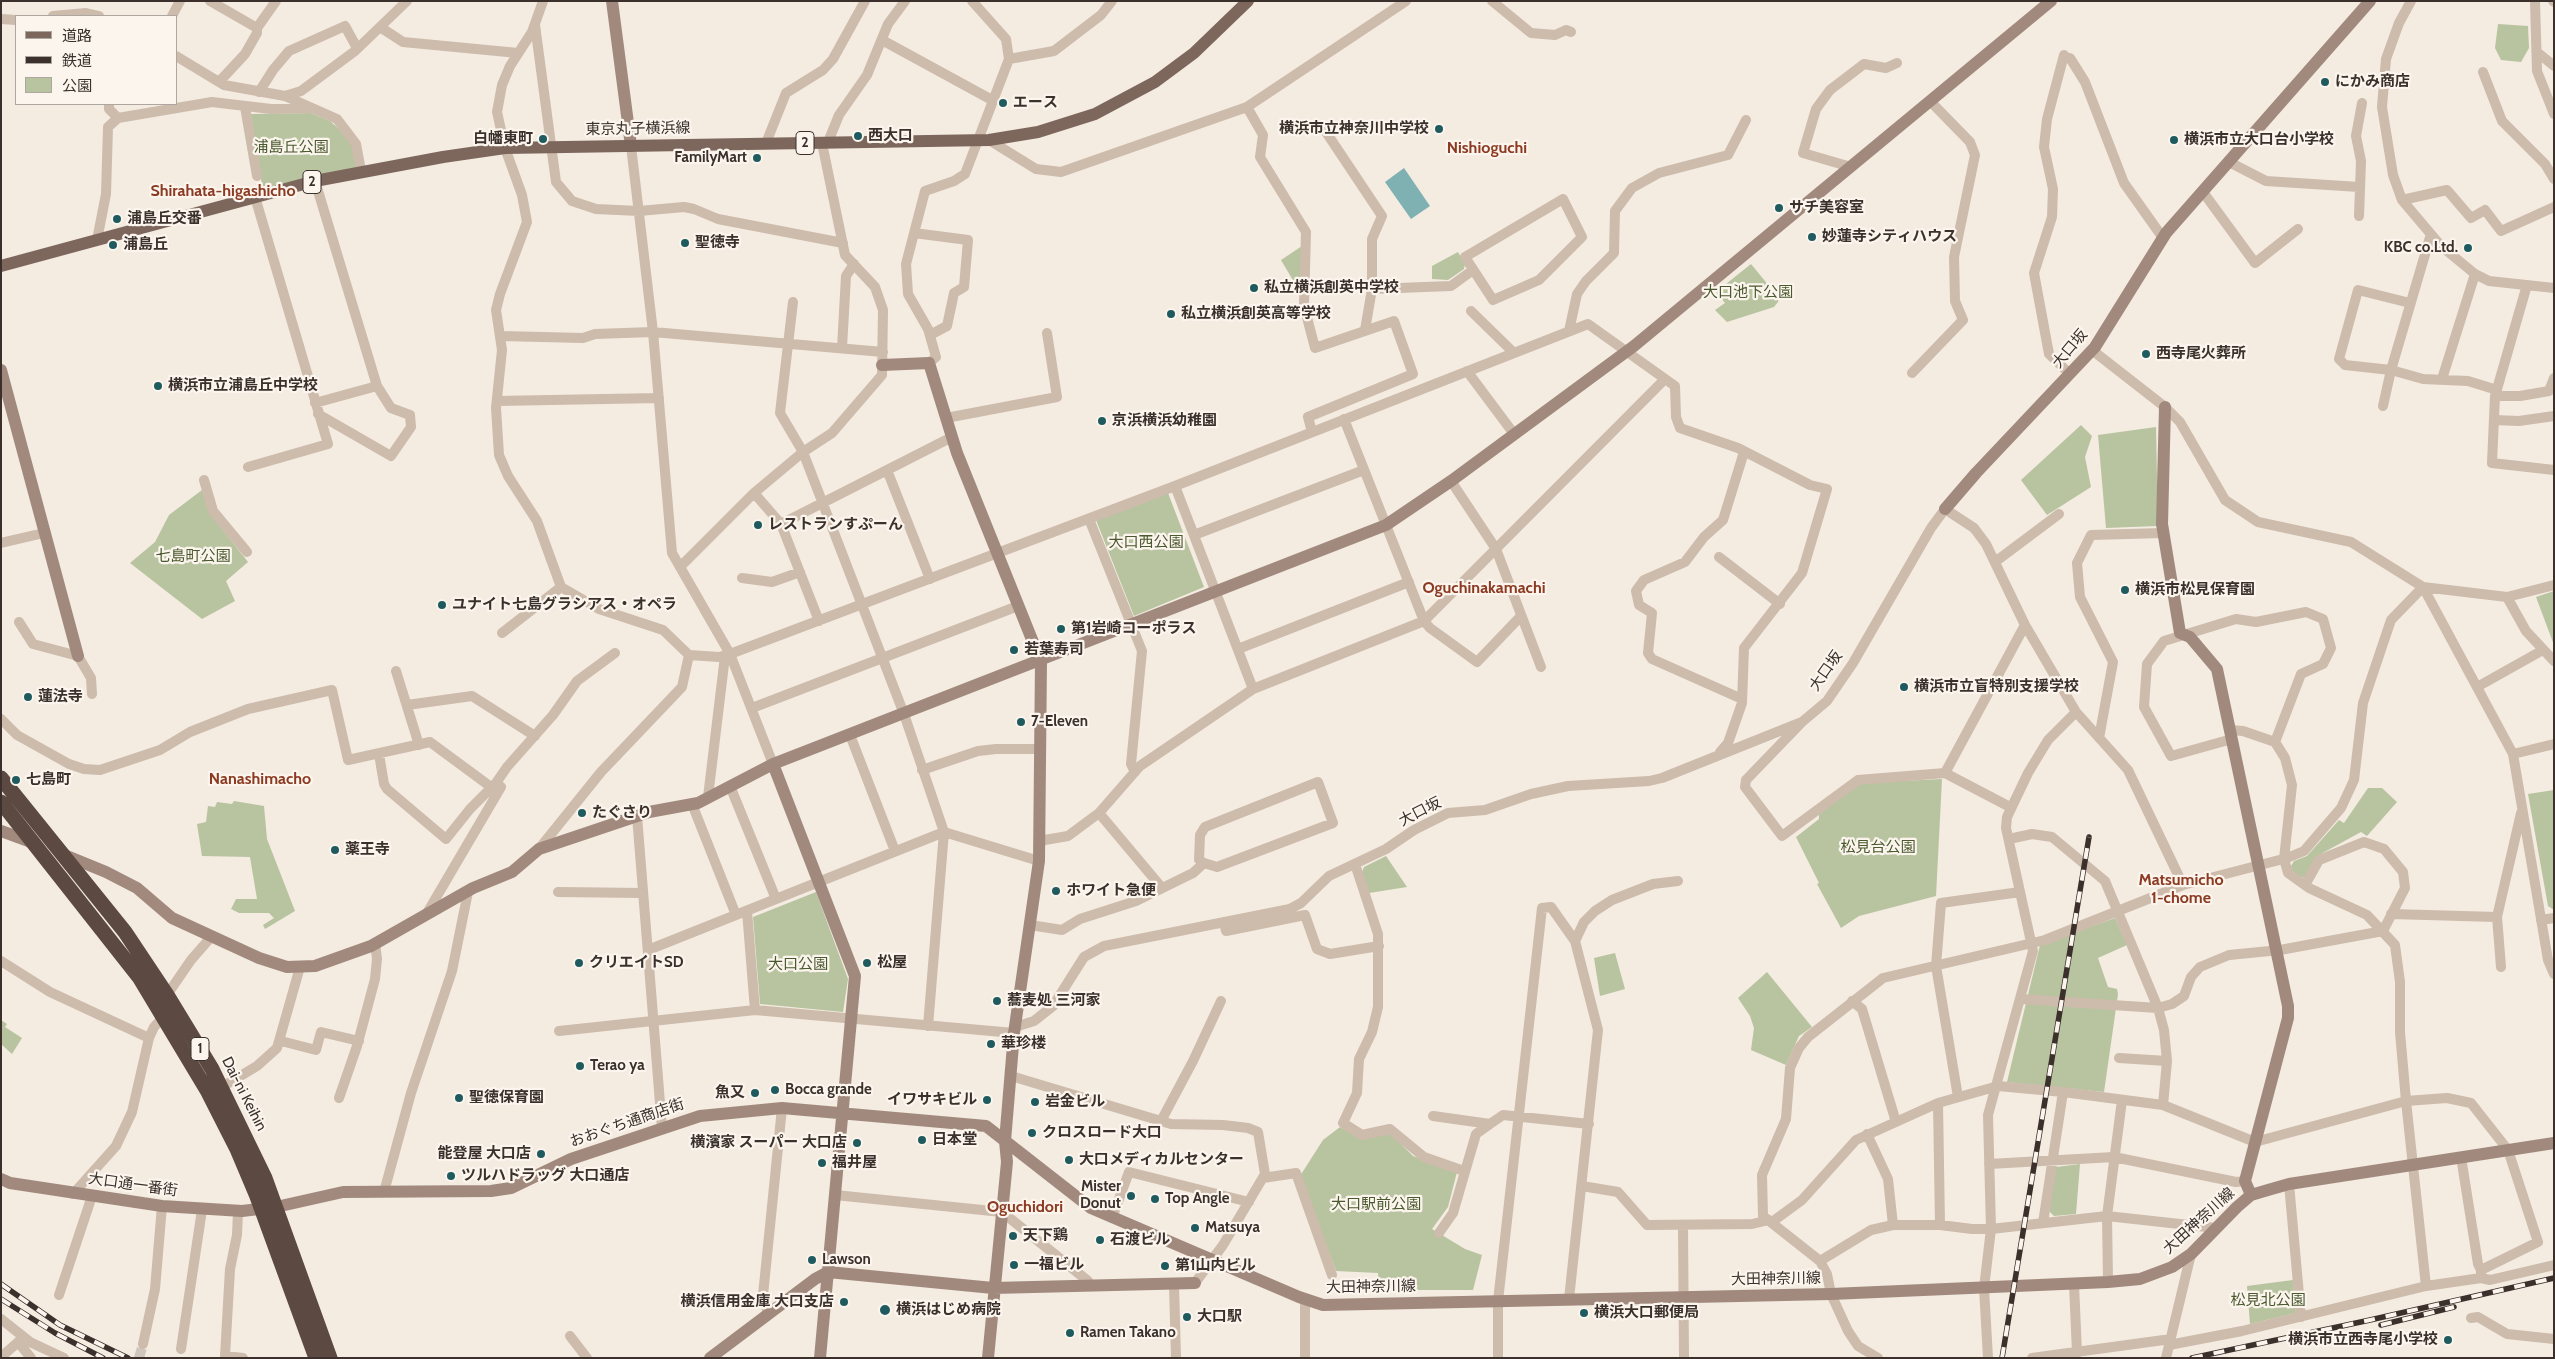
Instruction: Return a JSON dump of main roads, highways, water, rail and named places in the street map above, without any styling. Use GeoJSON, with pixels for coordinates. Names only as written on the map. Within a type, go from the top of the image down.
{"type":"FeatureCollection","features":[{"type":"Feature","properties":{"kind":"highway","name":"Dai-ni Keihin"},"geometry":{"type":"LineString","coordinates":[[1,778],[125,932],[167,995],[222,1087],[251,1145],[316,1358]]}},
{"type":"Feature","properties":{"kind":"highway","name":"Dai-ni Keihin"},"geometry":{"type":"LineString","coordinates":[[1,802],[110,938],[164,1016],[208,1092],[269,1208],[330,1358]]}},
{"type":"Feature","properties":{"kind":"main road","name":"東京丸子横浜線"},"geometry":{"type":"LineString","coordinates":[[1,266],[316,181],[361,171],[505,148],[984,140],[1054,128],[1095,114],[1129,97],[1174,69],[1248,1]]}},
{"type":"Feature","properties":{"kind":"water"},"geometry":{"type":"Polygon","coordinates":[[[1404,168],[1430,206],[1411,219],[1385,182],[1404,168]]]}},
{"type":"Feature","properties":{"kind":"tunnel"},"geometry":{"type":"LineString","coordinates":[[139,1358],[143,1344]]}},
{"type":"Feature","properties":{"kind":"railway"},"geometry":{"type":"LineString","coordinates":[[2002,1358],[2089,837]]}},
{"type":"Feature","properties":{"kind":"railway"},"geometry":{"type":"LineString","coordinates":[[2192,1358],[2554,1278]]}},
{"type":"Feature","properties":{"kind":"railway"},"geometry":{"type":"LineString","coordinates":[[1,1284],[60,1325],[128,1358]]}},
{"type":"Feature","properties":{"kind":"railway"},"geometry":{"type":"LineString","coordinates":[[1,1299],[55,1333],[103,1358]]}},
{"type":"Feature","properties":{"kind":"railway"},"geometry":{"type":"LineString","coordinates":[[2381,1325],[2454,1307]]}},
{"type":"Feature","properties":{"kind":"place","name":"にかみ商店"},"geometry":{"type":"Point","coordinates":[2325,82]}},
{"type":"Feature","properties":{"kind":"place","name":"エース"},"geometry":{"type":"Point","coordinates":[1003,103]}},
{"type":"Feature","properties":{"kind":"place","name":"横浜市立神奈川中学校"},"geometry":{"type":"Point","coordinates":[1439,129]}},
{"type":"Feature","properties":{"kind":"place","name":"西大口"},"geometry":{"type":"Point","coordinates":[858,136]}},
{"type":"Feature","properties":{"kind":"place","name":"白幡東町"},"geometry":{"type":"Point","coordinates":[543,139]}},
{"type":"Feature","properties":{"kind":"place","name":"横浜市立大口台小学校"},"geometry":{"type":"Point","coordinates":[2174,140]}},
{"type":"Feature","properties":{"kind":"place","name":"FamilyMart"},"geometry":{"type":"Point","coordinates":[757,158]}},
{"type":"Feature","properties":{"kind":"place","name":"サチ美容室"},"geometry":{"type":"Point","coordinates":[1779,208]}},
{"type":"Feature","properties":{"kind":"place","name":"浦島丘交番"},"geometry":{"type":"Point","coordinates":[117,219]}},
{"type":"Feature","properties":{"kind":"place","name":"妙蓮寺シティハウス"},"geometry":{"type":"Point","coordinates":[1812,237]}},
{"type":"Feature","properties":{"kind":"place","name":"聖徳寺"},"geometry":{"type":"Point","coordinates":[685,243]}},
{"type":"Feature","properties":{"kind":"place","name":"浦島丘"},"geometry":{"type":"Point","coordinates":[113,245]}},
{"type":"Feature","properties":{"kind":"place","name":"KBC co.Ltd."},"geometry":{"type":"Point","coordinates":[2468,248]}},
{"type":"Feature","properties":{"kind":"place","name":"私立横浜創英中学校"},"geometry":{"type":"Point","coordinates":[1254,288]}},
{"type":"Feature","properties":{"kind":"place","name":"私立横浜創英高等学校"},"geometry":{"type":"Point","coordinates":[1171,314]}},
{"type":"Feature","properties":{"kind":"place","name":"西寺尾火葬所"},"geometry":{"type":"Point","coordinates":[2146,354]}},
{"type":"Feature","properties":{"kind":"place","name":"横浜市立浦島丘中学校"},"geometry":{"type":"Point","coordinates":[158,386]}},
{"type":"Feature","properties":{"kind":"place","name":"京浜横浜幼稚園"},"geometry":{"type":"Point","coordinates":[1102,421]}},
{"type":"Feature","properties":{"kind":"place","name":"レストランすぷーん"},"geometry":{"type":"Point","coordinates":[758,525]}},
{"type":"Feature","properties":{"kind":"place","name":"横浜市松見保育園"},"geometry":{"type":"Point","coordinates":[2125,590]}},
{"type":"Feature","properties":{"kind":"place","name":"ユナイト七島グラシアス・オペラ"},"geometry":{"type":"Point","coordinates":[442,605]}},
{"type":"Feature","properties":{"kind":"place","name":"第1岩崎コーポラス"},"geometry":{"type":"Point","coordinates":[1061,629]}},
{"type":"Feature","properties":{"kind":"place","name":"若葉寿司"},"geometry":{"type":"Point","coordinates":[1014,650]}},
{"type":"Feature","properties":{"kind":"place","name":"横浜市立盲特別支援学校"},"geometry":{"type":"Point","coordinates":[1904,687]}},
{"type":"Feature","properties":{"kind":"place","name":"蓮法寺"},"geometry":{"type":"Point","coordinates":[28,697]}},
{"type":"Feature","properties":{"kind":"place","name":"7-Eleven"},"geometry":{"type":"Point","coordinates":[1021,722]}},
{"type":"Feature","properties":{"kind":"place","name":"七島町"},"geometry":{"type":"Point","coordinates":[16,780]}},
{"type":"Feature","properties":{"kind":"place","name":"たぐさり"},"geometry":{"type":"Point","coordinates":[582,813]}},
{"type":"Feature","properties":{"kind":"place","name":"薬王寺"},"geometry":{"type":"Point","coordinates":[335,850]}},
{"type":"Feature","properties":{"kind":"place","name":"ホワイト急便"},"geometry":{"type":"Point","coordinates":[1056,891]}},
{"type":"Feature","properties":{"kind":"place","name":"クリエイトSD"},"geometry":{"type":"Point","coordinates":[579,963]}},
{"type":"Feature","properties":{"kind":"place","name":"松屋"},"geometry":{"type":"Point","coordinates":[867,963]}},
{"type":"Feature","properties":{"kind":"place","name":"蕎麦処 三河家"},"geometry":{"type":"Point","coordinates":[997,1001]}},
{"type":"Feature","properties":{"kind":"place","name":"華珍楼"},"geometry":{"type":"Point","coordinates":[991,1044]}},
{"type":"Feature","properties":{"kind":"place","name":"Terao ya"},"geometry":{"type":"Point","coordinates":[580,1066]}},
{"type":"Feature","properties":{"kind":"place","name":"Bocca grande"},"geometry":{"type":"Point","coordinates":[775,1090]}},
{"type":"Feature","properties":{"kind":"place","name":"魚又"},"geometry":{"type":"Point","coordinates":[755,1093]}},
{"type":"Feature","properties":{"kind":"place","name":"聖徳保育園"},"geometry":{"type":"Point","coordinates":[459,1098]}},
{"type":"Feature","properties":{"kind":"place","name":"イワサキビル"},"geometry":{"type":"Point","coordinates":[987,1100]}},
{"type":"Feature","properties":{"kind":"place","name":"岩金ビル"},"geometry":{"type":"Point","coordinates":[1035,1102]}},
{"type":"Feature","properties":{"kind":"place","name":"クロスロード大口"},"geometry":{"type":"Point","coordinates":[1032,1133]}},
{"type":"Feature","properties":{"kind":"place","name":"日本堂"},"geometry":{"type":"Point","coordinates":[922,1140]}},
{"type":"Feature","properties":{"kind":"place","name":"横濱家 スーパー 大口店"},"geometry":{"type":"Point","coordinates":[857,1143]}},
{"type":"Feature","properties":{"kind":"place","name":"能登屋 大口店"},"geometry":{"type":"Point","coordinates":[541,1154]}},
{"type":"Feature","properties":{"kind":"place","name":"大口メディカルセンター"},"geometry":{"type":"Point","coordinates":[1069,1160]}},
{"type":"Feature","properties":{"kind":"place","name":"福井屋"},"geometry":{"type":"Point","coordinates":[822,1163]}},
{"type":"Feature","properties":{"kind":"place","name":"ツルハドラッグ 大口通店"},"geometry":{"type":"Point","coordinates":[451,1176]}},
{"type":"Feature","properties":{"kind":"place","name":"Mister Donut"},"geometry":{"type":"Point","coordinates":[1131,1196]}},
{"type":"Feature","properties":{"kind":"place","name":"Top Angle"},"geometry":{"type":"Point","coordinates":[1155,1199]}},
{"type":"Feature","properties":{"kind":"place","name":"Matsuya"},"geometry":{"type":"Point","coordinates":[1195,1228]}},
{"type":"Feature","properties":{"kind":"place","name":"天下鶏"},"geometry":{"type":"Point","coordinates":[1013,1236]}},
{"type":"Feature","properties":{"kind":"place","name":"石渡ビル"},"geometry":{"type":"Point","coordinates":[1100,1240]}},
{"type":"Feature","properties":{"kind":"place","name":"Lawson"},"geometry":{"type":"Point","coordinates":[812,1260]}},
{"type":"Feature","properties":{"kind":"place","name":"一福ビル"},"geometry":{"type":"Point","coordinates":[1014,1265]}},
{"type":"Feature","properties":{"kind":"place","name":"第1山内ビル"},"geometry":{"type":"Point","coordinates":[1165,1266]}},
{"type":"Feature","properties":{"kind":"place","name":"横浜信用金庫 大口支店"},"geometry":{"type":"Point","coordinates":[844,1302]}},
{"type":"Feature","properties":{"kind":"place","name":"横浜はじめ病院"},"geometry":{"type":"Point","coordinates":[885,1310]}},
{"type":"Feature","properties":{"kind":"place","name":"横浜大口郵便局"},"geometry":{"type":"Point","coordinates":[1584,1313]}},
{"type":"Feature","properties":{"kind":"place","name":"大口駅"},"geometry":{"type":"Point","coordinates":[1187,1317]}},
{"type":"Feature","properties":{"kind":"place","name":"Ramen Takano"},"geometry":{"type":"Point","coordinates":[1070,1333]}},
{"type":"Feature","properties":{"kind":"place","name":"横浜市立西寺尾小学校"},"geometry":{"type":"Point","coordinates":[2448,1340]}},
{"type":"Feature","properties":{"kind":"district","name":"Nishioguchi"},"geometry":{"type":"Point","coordinates":[1487,148]}},
{"type":"Feature","properties":{"kind":"district","name":"Shirahata-higashicho"},"geometry":{"type":"Point","coordinates":[223,191]}},
{"type":"Feature","properties":{"kind":"district","name":"Oguchinakamachi"},"geometry":{"type":"Point","coordinates":[1484,588]}},
{"type":"Feature","properties":{"kind":"district","name":"Nanashimacho"},"geometry":{"type":"Point","coordinates":[260,779]}},
{"type":"Feature","properties":{"kind":"district","name":"Matsumicho 1-chome"},"geometry":{"type":"Point","coordinates":[2181,889]}},
{"type":"Feature","properties":{"kind":"district","name":"Oguchidori"},"geometry":{"type":"Point","coordinates":[1025,1207]}},
{"type":"Feature","properties":{"kind":"park label","name":"浦島丘公園"},"geometry":{"type":"Point","coordinates":[291,148]}},
{"type":"Feature","properties":{"kind":"park label","name":"大口池下公園"},"geometry":{"type":"Point","coordinates":[1748,293]}},
{"type":"Feature","properties":{"kind":"park label","name":"大口西公園"},"geometry":{"type":"Point","coordinates":[1146,543]}},
{"type":"Feature","properties":{"kind":"park label","name":"七島町公園"},"geometry":{"type":"Point","coordinates":[193,557]}},
{"type":"Feature","properties":{"kind":"park label","name":"松見台公園"},"geometry":{"type":"Point","coordinates":[1878,848]}},
{"type":"Feature","properties":{"kind":"park label","name":"大口公園"},"geometry":{"type":"Point","coordinates":[798,965]}},
{"type":"Feature","properties":{"kind":"park label","name":"大口駅前公園"},"geometry":{"type":"Point","coordinates":[1376,1205]}},
{"type":"Feature","properties":{"kind":"park label","name":"松見北公園"},"geometry":{"type":"Point","coordinates":[2268,1301]}}]}
